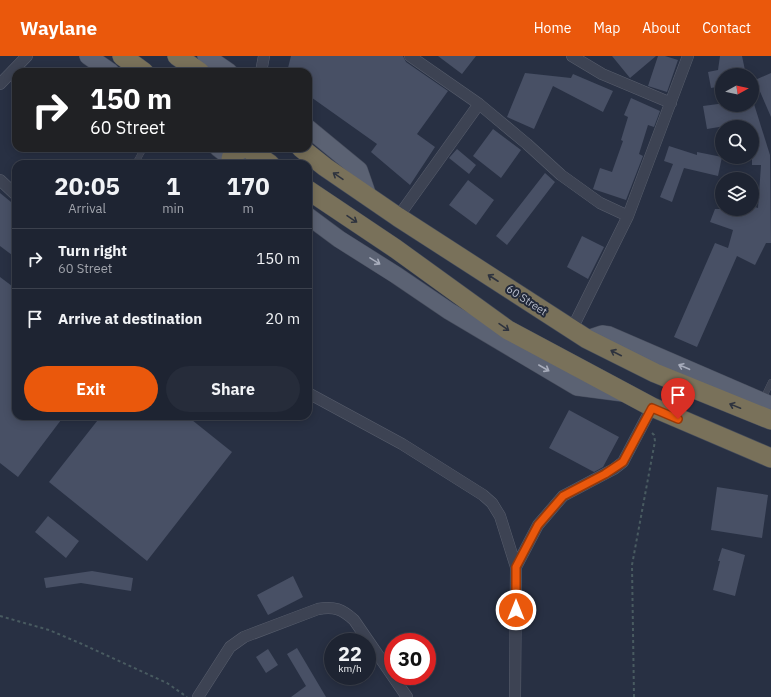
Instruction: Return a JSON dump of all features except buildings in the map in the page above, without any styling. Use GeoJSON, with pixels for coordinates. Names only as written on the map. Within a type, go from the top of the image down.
{"type":"FeatureCollection","features":[{"type":"Feature","properties":{"kind":"highway"},"geometry":{"type":"LineString","coordinates":[[122,56],[138,68]]}},
{"type":"Feature","properties":{"kind":"highway"},"geometry":{"type":"LineString","coordinates":[[177,56],[194,68]]}},
{"type":"Feature","properties":{"kind":"highway"},"geometry":{"type":"LineString","coordinates":[[253,152],[264,160]]}},
{"type":"Feature","properties":{"kind":"highway","name":"60 Street"},"geometry":{"type":"LineString","coordinates":[[306,152],[325,167],[398,217],[579,334],[655,373],[771,420]]}},
{"type":"Feature","properties":{"kind":"highway"},"geometry":{"type":"LineString","coordinates":[[312,193],[396,249],[508,330],[652,408],[771,458]]}},
{"type":"Feature","properties":{"kind":"main road"},"geometry":{"type":"LineString","coordinates":[[88,56],[105,68]]}},
{"type":"Feature","properties":{"kind":"main road"},"geometry":{"type":"LineString","coordinates":[[206,56],[223,68]]}},
{"type":"Feature","properties":{"kind":"main road"},"geometry":{"type":"LineString","coordinates":[[312,131],[359,170],[368,196]]}},
{"type":"Feature","properties":{"kind":"main road"},"geometry":{"type":"LineString","coordinates":[[312,219],[339,239],[449,311],[577,387],[624,393]]}},
{"type":"Feature","properties":{"kind":"main road"},"geometry":{"type":"LineString","coordinates":[[579,334],[609,335],[767,403]]}},
{"type":"Feature","properties":{"kind":"street"},"geometry":{"type":"LineString","coordinates":[[15,68],[27,56]]}},
{"type":"Feature","properties":{"kind":"street"},"geometry":{"type":"LineString","coordinates":[[262,68],[264,56]]}},
{"type":"Feature","properties":{"kind":"street"},"geometry":{"type":"LineString","coordinates":[[410,56],[479,104],[561,175],[600,203],[628,216]]}},
{"type":"Feature","properties":{"kind":"street"},"geometry":{"type":"LineString","coordinates":[[572,56],[602,74],[671,103]]}},
{"type":"Feature","properties":{"kind":"street"},"geometry":{"type":"LineString","coordinates":[[579,334],[628,216],[688,56]]}},
{"type":"Feature","properties":{"kind":"street"},"geometry":{"type":"LineString","coordinates":[[0,84],[12,72]]}},
{"type":"Feature","properties":{"kind":"street"},"geometry":{"type":"LineString","coordinates":[[398,217],[479,104]]}},
{"type":"Feature","properties":{"kind":"street"},"geometry":{"type":"LineString","coordinates":[[0,180],[12,191]]}},
{"type":"Feature","properties":{"kind":"street"},"geometry":{"type":"LineString","coordinates":[[312,396],[402,444],[483,495],[492,503],[500,516],[516,567],[515,697]]}},
{"type":"Feature","properties":{"kind":"street"},"geometry":{"type":"LineString","coordinates":[[516,567],[538,525],[563,496],[610,472],[623,462],[652,408]]}},
{"type":"Feature","properties":{"kind":"street"},"geometry":{"type":"LineString","coordinates":[[198,697],[230,647],[244,637],[327,607],[337,608],[345,612],[354,620],[407,697]]}},
{"type":"Feature","properties":{"kind":"lane"},"geometry":{"type":"LineString","coordinates":[[767,403],[771,382]]}},
{"type":"Feature","properties":{"kind":"path"},"geometry":{"type":"LineString","coordinates":[[634,697],[632,565],[655,441],[654,435],[643,425]]}},
{"type":"Feature","properties":{"kind":"path"},"geometry":{"type":"LineString","coordinates":[[0,616],[49,630],[82,644],[167,683],[187,697]]}},
{"type":"Feature","properties":{"kind":"route"},"geometry":{"type":"LineString","coordinates":[[516,610],[516,567],[538,525],[563,496],[614,469],[623,462],[652,408],[678,419]]}}]}
